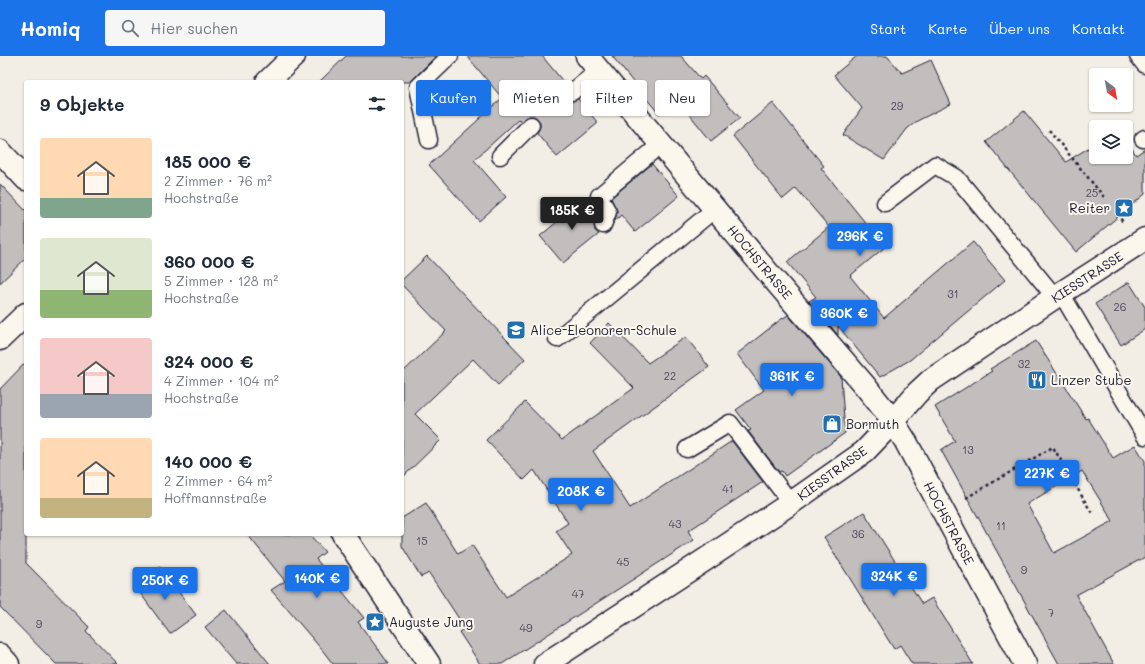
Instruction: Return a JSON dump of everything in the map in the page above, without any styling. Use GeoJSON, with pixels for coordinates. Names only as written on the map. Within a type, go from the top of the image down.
{"type":"FeatureCollection","features":[{"type":"Feature","properties":{"kind":"street"},"geometry":{"type":"LineString","coordinates":[[269,80],[294,56]]}},
{"type":"Feature","properties":{"kind":"street","name":"HOCHSTRASSE"},"geometry":{"type":"LineString","coordinates":[[593,63],[866,386],[893,420],[1025,664]]}},
{"type":"Feature","properties":{"kind":"street"},"geometry":{"type":"LineString","coordinates":[[0,151],[24,176]]}},
{"type":"Feature","properties":{"kind":"street","name":"KIESSTRASSE"},"geometry":{"type":"LineString","coordinates":[[546,664],[791,503],[864,452],[876,441],[917,393],[931,380],[1145,239]]}},
{"type":"Feature","properties":{"kind":"street"},"geometry":{"type":"LineString","coordinates":[[0,338],[24,316]]}},
{"type":"Feature","properties":{"kind":"street"},"geometry":{"type":"LineString","coordinates":[[344,536],[429,664]]}},
{"type":"Feature","properties":{"kind":"street"},"geometry":{"type":"LineString","coordinates":[[0,655],[8,664]]}},
{"type":"Feature","properties":{"kind":"lane"},"geometry":{"type":"LineString","coordinates":[[429,140],[418,87],[450,56]]}},
{"type":"Feature","properties":{"kind":"lane"},"geometry":{"type":"LineString","coordinates":[[1138,56],[1145,66]]}},
{"type":"Feature","properties":{"kind":"lane"},"geometry":{"type":"LineString","coordinates":[[573,91],[593,63]]}},
{"type":"Feature","properties":{"kind":"lane"},"geometry":{"type":"LineString","coordinates":[[500,156],[531,125]]}},
{"type":"Feature","properties":{"kind":"lane"},"geometry":{"type":"LineString","coordinates":[[602,225],[608,212],[599,196],[661,144]]}},
{"type":"Feature","properties":{"kind":"lane"},"geometry":{"type":"LineString","coordinates":[[885,203],[935,165],[957,178],[1058,295],[1145,436]]}},
{"type":"Feature","properties":{"kind":"lane"},"geometry":{"type":"LineString","coordinates":[[557,339],[715,209]]}},
{"type":"Feature","properties":{"kind":"lane"},"geometry":{"type":"LineString","coordinates":[[688,449],[730,423],[791,503]]}},
{"type":"Feature","properties":{"kind":"path"},"geometry":{"type":"LineString","coordinates":[[1049,130],[1104,197]]}},
{"type":"Feature","properties":{"kind":"path"},"geometry":{"type":"LineString","coordinates":[[943,512],[1053,447],[1092,515]]}},
{"type":"Feature","properties":{"kind":"building"},"geometry":{"type":"Polygon","coordinates":[[[346,56],[436,56],[410,82],[404,82],[404,80],[321,80],[346,56]]]}},
{"type":"Feature","properties":{"kind":"building"},"geometry":{"type":"Polygon","coordinates":[[[467,56],[542,56],[562,80],[499,80],[499,94],[491,85],[491,80],[487,80],[467,56]]]}},
{"type":"Feature","properties":{"kind":"building"},"geometry":{"type":"Polygon","coordinates":[[[612,56],[681,56],[701,79],[704,76],[707,80],[655,80],[655,109],[647,99],[647,80],[631,80],[612,56]]]}},
{"type":"Feature","properties":{"kind":"building"},"geometry":{"type":"Polygon","coordinates":[[[857,56],[887,56],[902,73],[931,60],[951,104],[917,121],[907,129],[884,160],[843,135],[862,108],[834,75],[857,56]]]}},
{"type":"Feature","properties":{"kind":"building"},"geometry":{"type":"Polygon","coordinates":[[[710,83],[740,118],[711,141],[691,116],[710,116],[710,83]]]}},
{"type":"Feature","properties":{"kind":"building"},"geometry":{"type":"Polygon","coordinates":[[[578,99],[581,103],[581,116],[592,116],[598,123],[557,157],[537,133],[540,127],[540,122],[534,116],[573,116],[573,101],[578,99]]]}},
{"type":"Feature","properties":{"kind":"building"},"geometry":{"type":"Polygon","coordinates":[[[499,101],[499,116],[529,116],[521,122],[519,119],[474,160],[506,197],[479,221],[429,165],[482,116],[491,116],[491,108],[499,101]]]}},
{"type":"Feature","properties":{"kind":"building"},"geometry":{"type":"Polygon","coordinates":[[[773,103],[824,166],[821,168],[885,247],[850,276],[884,318],[973,242],[1005,280],[910,360],[880,377],[838,326],[838,335],[809,301],[816,297],[787,262],[829,227],[796,188],[783,199],[733,136],[773,103]]]}},
{"type":"Feature","properties":{"kind":"building"},"geometry":{"type":"Polygon","coordinates":[[[1024,111],[1066,162],[1089,147],[1089,164],[1133,164],[1133,150],[1136,155],[1145,149],[1145,194],[1076,252],[986,142],[1024,111]]]}},
{"type":"Feature","properties":{"kind":"building"},"geometry":{"type":"Polygon","coordinates":[[[652,164],[679,196],[635,232],[621,215],[615,221],[617,211],[611,198],[652,164]]]}},
{"type":"Feature","properties":{"kind":"building"},"geometry":{"type":"Polygon","coordinates":[[[0,184],[24,209],[24,260],[0,283],[0,184]]]}},
{"type":"Feature","properties":{"kind":"building"},"geometry":{"type":"Polygon","coordinates":[[[587,197],[598,213],[594,226],[595,231],[599,234],[563,263],[540,236],[587,197]]]}},
{"type":"Feature","properties":{"kind":"building"},"geometry":{"type":"Polygon","coordinates":[[[427,256],[525,359],[498,385],[473,359],[415,414],[441,440],[404,476],[404,371],[446,331],[404,287],[404,278],[427,256]]]}},
{"type":"Feature","properties":{"kind":"building"},"geometry":{"type":"Polygon","coordinates":[[[1129,282],[1145,307],[1145,329],[1121,345],[1095,304],[1129,282]]]}},
{"type":"Feature","properties":{"kind":"building"},"geometry":{"type":"Polygon","coordinates":[[[788,315],[841,377],[845,433],[785,476],[782,471],[779,472],[748,431],[751,430],[736,410],[764,390],[737,354],[788,315]]]}},
{"type":"Feature","properties":{"kind":"building"},"geometry":{"type":"Polygon","coordinates":[[[609,323],[648,363],[686,337],[709,367],[593,451],[630,508],[732,441],[763,482],[688,531],[694,540],[502,664],[480,664],[459,632],[465,628],[429,573],[421,577],[402,546],[402,536],[404,536],[404,517],[426,503],[458,554],[472,545],[506,597],[572,555],[556,531],[568,523],[534,470],[524,480],[486,440],[525,402],[562,440],[634,388],[590,343],[609,323]]]}},
{"type":"Feature","properties":{"kind":"building"},"geometry":{"type":"Polygon","coordinates":[[[1036,341],[1113,458],[1135,445],[1145,461],[1145,557],[1076,595],[1114,664],[1059,664],[941,450],[955,441],[935,407],[992,371],[990,369],[1036,341]],[[1082,471],[1027,504],[1054,553],[1113,521],[1082,471]]]}},
{"type":"Feature","properties":{"kind":"building"},"geometry":{"type":"Polygon","coordinates":[[[24,364],[24,536],[26,536],[26,563],[89,627],[86,631],[118,664],[56,664],[0,607],[0,389],[24,364]]]}},
{"type":"Feature","properties":{"kind":"building"},"geometry":{"type":"Polygon","coordinates":[[[864,512],[922,604],[932,598],[973,664],[912,664],[900,645],[894,649],[824,537],[864,512]]]}},
{"type":"Feature","properties":{"kind":"building"},"geometry":{"type":"Polygon","coordinates":[[[249,536],[311,536],[325,552],[316,559],[364,618],[358,622],[389,664],[333,664],[271,590],[285,581],[249,536]]]}},
{"type":"Feature","properties":{"kind":"building"},"geometry":{"type":"Polygon","coordinates":[[[160,567],[196,615],[170,634],[135,586],[160,567]]]}},
{"type":"Feature","properties":{"kind":"building"},"geometry":{"type":"Polygon","coordinates":[[[226,610],[270,664],[236,664],[205,627],[226,610]]]}},
{"type":"Feature","properties":{"kind":"place","name":"Reiter"},"geometry":{"type":"Point","coordinates":[1124,208]}},
{"type":"Feature","properties":{"kind":"place","name":"Alice-Eleonoren-Schule"},"geometry":{"type":"Point","coordinates":[516,330]}},
{"type":"Feature","properties":{"kind":"place","name":"Linzer Stube"},"geometry":{"type":"Point","coordinates":[1037,380]}},
{"type":"Feature","properties":{"kind":"place","name":"Bormuth"},"geometry":{"type":"Point","coordinates":[832,424]}},
{"type":"Feature","properties":{"kind":"place","name":"Auguste Jung"},"geometry":{"type":"Point","coordinates":[375,622]}}]}
